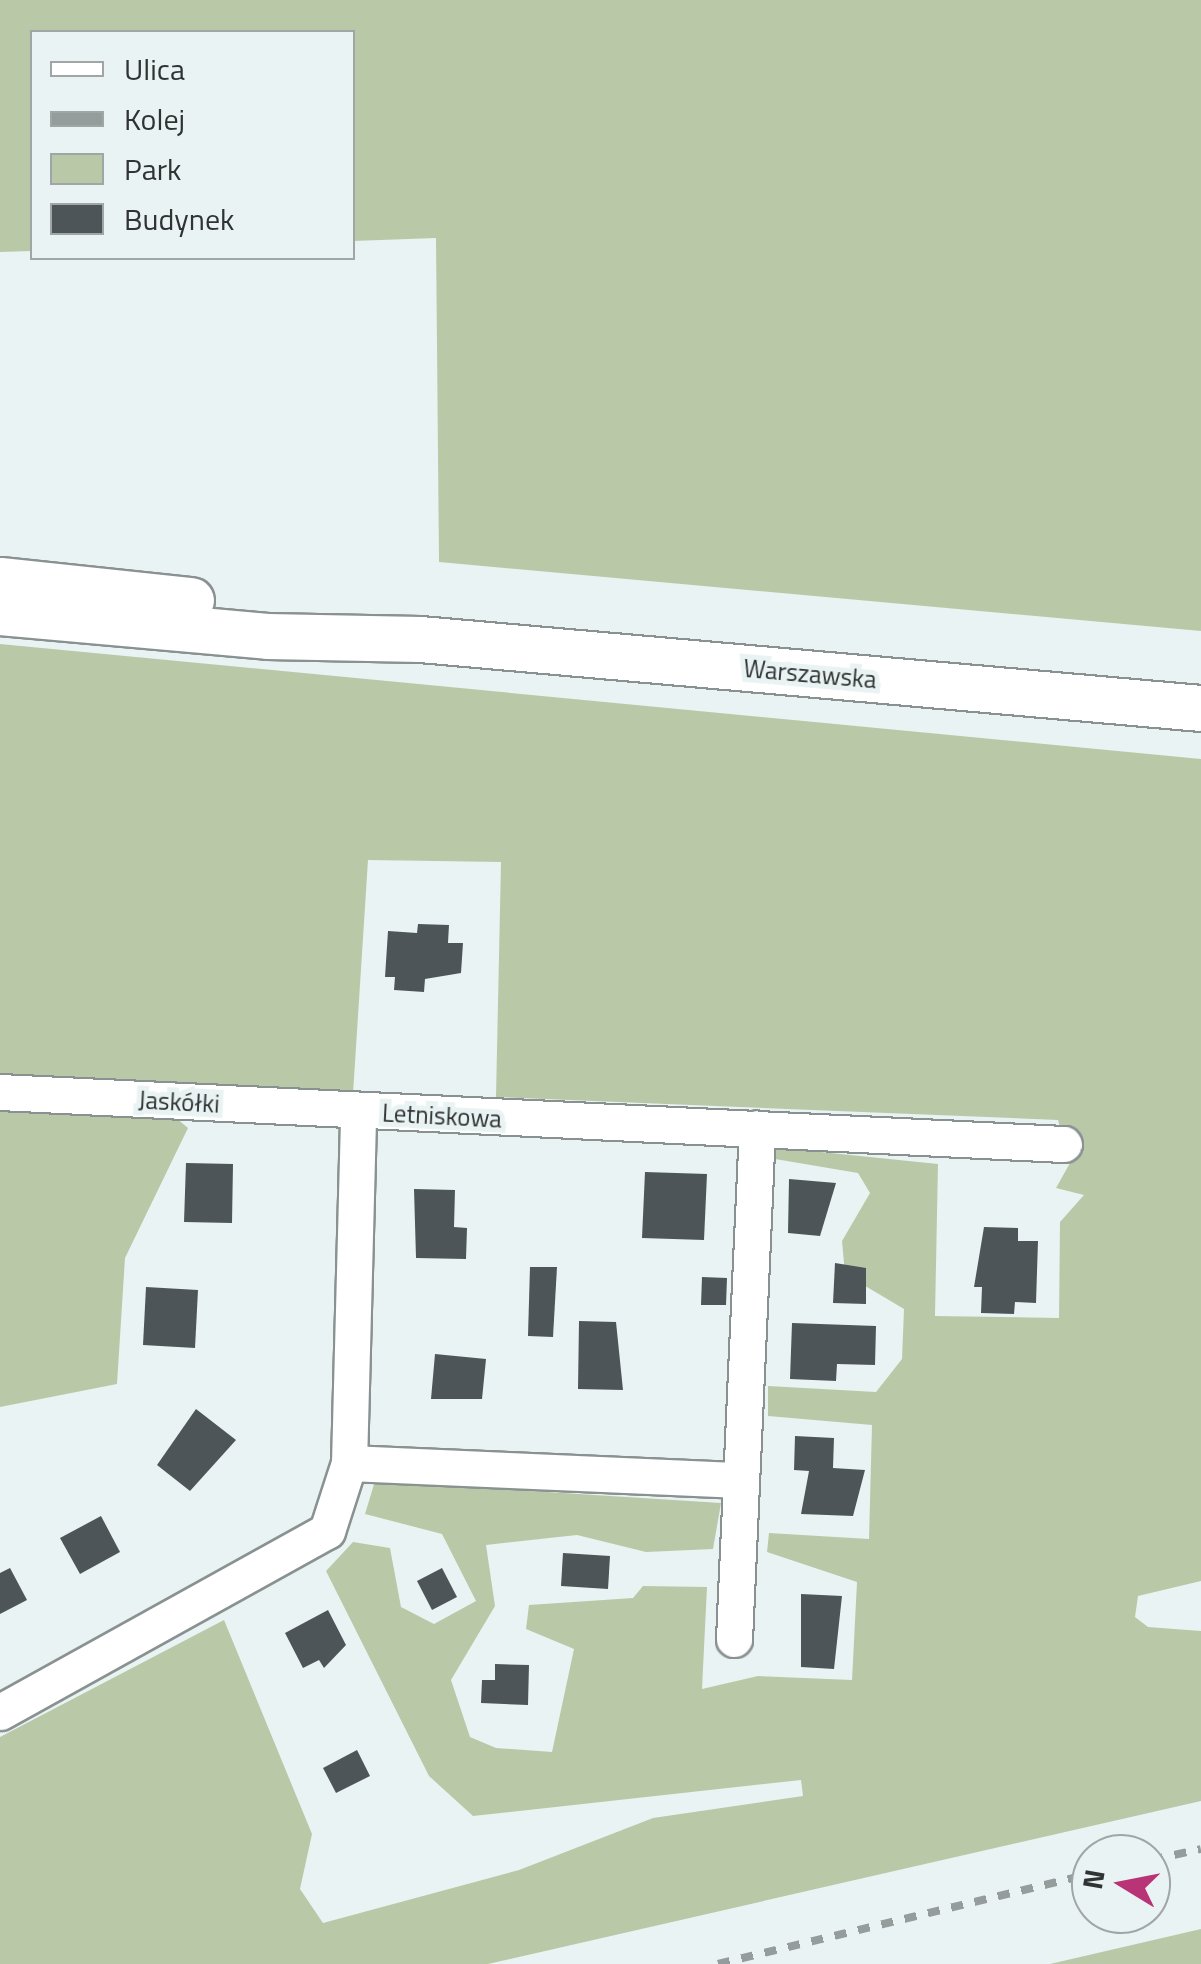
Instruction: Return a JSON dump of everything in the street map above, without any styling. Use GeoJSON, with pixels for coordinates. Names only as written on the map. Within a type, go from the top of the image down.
{"type":"FeatureCollection","features":[{"type":"Feature","properties":{"kind":"street","name":"Warszawska"},"geometry":{"type":"LineString","coordinates":[[0,580],[268,610],[420,639]]}},
{"type":"Feature","properties":{"kind":"street","name":"Warszawska"},"geometry":{"type":"LineString","coordinates":[[0,612],[266,636],[420,639],[1201,708]]}},
{"type":"Feature","properties":{"kind":"street","name":"Jaskółki"},"geometry":{"type":"LineString","coordinates":[[0,1092],[358,1112]]}},
{"type":"Feature","properties":{"kind":"street","name":"Letniskowa"},"geometry":{"type":"LineString","coordinates":[[0,1712],[302,1552],[328,1531],[348,1463],[358,1112],[1064,1144]]}},
{"type":"Feature","properties":{"kind":"street"},"geometry":{"type":"LineString","coordinates":[[734,1639],[757,1130]]}},
{"type":"Feature","properties":{"kind":"street"},"geometry":{"type":"LineString","coordinates":[[348,1463],[742,1480]]}},
{"type":"Feature","properties":{"kind":"green space"},"geometry":{"type":"Polygon","coordinates":[[[0,0],[1201,0],[1201,631],[439,562],[436,238],[355,241],[355,30],[30,30],[30,251],[0,252],[0,0]]]}},
{"type":"Feature","properties":{"kind":"green space"},"geometry":{"type":"Polygon","coordinates":[[[0,644],[1201,759],[1201,1581],[1138,1596],[1135,1617],[1148,1627],[1201,1631],[1201,1801],[488,1964],[0,1964],[0,1737],[224,1620],[312,1834],[300,1889],[323,1923],[519,1870],[653,1818],[803,1796],[801,1780],[473,1816],[429,1776],[326,1571],[353,1542],[390,1548],[401,1607],[434,1624],[476,1601],[442,1534],[365,1514],[375,1481],[721,1503],[713,1549],[646,1552],[577,1535],[486,1545],[495,1606],[451,1680],[470,1737],[496,1748],[552,1752],[574,1649],[526,1629],[529,1605],[633,1598],[643,1586],[707,1587],[702,1689],[758,1676],[852,1680],[857,1582],[767,1552],[769,1533],[869,1539],[872,1425],[768,1416],[768,1386],[876,1392],[902,1359],[904,1309],[845,1274],[842,1241],[870,1193],[858,1173],[775,1159],[772,1147],[938,1164],[935,1316],[1059,1318],[1060,1222],[1084,1195],[1056,1188],[1070,1163],[1058,1120],[496,1097],[501,862],[368,860],[353,1094],[0,1077],[0,644]]]}},
{"type":"Feature","properties":{"kind":"green space"},"geometry":{"type":"Polygon","coordinates":[[[0,1111],[169,1112],[188,1128],[125,1258],[117,1384],[0,1407],[0,1111]]]}},
{"type":"Feature","properties":{"kind":"green space"},"geometry":{"type":"Polygon","coordinates":[[[1201,1929],[1201,1964],[1050,1964],[1201,1929]]]}},
{"type":"Feature","properties":{"kind":"building"},"geometry":{"type":"Polygon","coordinates":[[[418,924],[449,925],[448,943],[463,943],[461,973],[425,979],[424,992],[394,990],[395,977],[385,977],[388,931],[417,933],[418,924]]]}},
{"type":"Feature","properties":{"kind":"building"},"geometry":{"type":"Polygon","coordinates":[[[186,1163],[233,1164],[232,1223],[184,1222],[186,1163]]]}},
{"type":"Feature","properties":{"kind":"building"},"geometry":{"type":"Polygon","coordinates":[[[645,1172],[707,1174],[704,1240],[642,1238],[645,1172]]]}},
{"type":"Feature","properties":{"kind":"building"},"geometry":{"type":"Polygon","coordinates":[[[789,1179],[836,1183],[820,1236],[788,1233],[789,1179]]]}},
{"type":"Feature","properties":{"kind":"building"},"geometry":{"type":"Polygon","coordinates":[[[414,1189],[455,1190],[454,1227],[467,1228],[466,1259],[416,1258],[414,1189]]]}},
{"type":"Feature","properties":{"kind":"building"},"geometry":{"type":"Polygon","coordinates":[[[984,1227],[1018,1228],[1018,1241],[1038,1241],[1036,1303],[1015,1302],[1014,1314],[981,1313],[982,1287],[974,1287],[984,1227]]]}},
{"type":"Feature","properties":{"kind":"building"},"geometry":{"type":"Polygon","coordinates":[[[835,1263],[866,1268],[866,1304],[833,1303],[835,1263]]]}},
{"type":"Feature","properties":{"kind":"building"},"geometry":{"type":"Polygon","coordinates":[[[530,1267],[557,1267],[553,1337],[528,1336],[530,1267]]]}},
{"type":"Feature","properties":{"kind":"building"},"geometry":{"type":"Polygon","coordinates":[[[702,1277],[727,1278],[726,1305],[701,1305],[702,1277]]]}},
{"type":"Feature","properties":{"kind":"building"},"geometry":{"type":"Polygon","coordinates":[[[146,1287],[198,1290],[195,1348],[143,1345],[146,1287]]]}},
{"type":"Feature","properties":{"kind":"building"},"geometry":{"type":"Polygon","coordinates":[[[579,1321],[616,1322],[623,1390],[578,1389],[579,1321]]]}},
{"type":"Feature","properties":{"kind":"building"},"geometry":{"type":"Polygon","coordinates":[[[792,1323],[876,1326],[875,1365],[837,1364],[836,1381],[790,1379],[792,1323]]]}},
{"type":"Feature","properties":{"kind":"building"},"geometry":{"type":"Polygon","coordinates":[[[435,1354],[486,1359],[482,1399],[431,1399],[435,1354]]]}},
{"type":"Feature","properties":{"kind":"building"},"geometry":{"type":"Polygon","coordinates":[[[196,1409],[236,1440],[190,1491],[157,1465],[196,1409]]]}},
{"type":"Feature","properties":{"kind":"building"},"geometry":{"type":"Polygon","coordinates":[[[795,1436],[834,1438],[833,1468],[865,1470],[853,1516],[801,1514],[809,1471],[794,1470],[795,1436]]]}},
{"type":"Feature","properties":{"kind":"building"},"geometry":{"type":"Polygon","coordinates":[[[101,1516],[120,1552],[80,1574],[60,1538],[101,1516]]]}},
{"type":"Feature","properties":{"kind":"building"},"geometry":{"type":"Polygon","coordinates":[[[563,1553],[610,1556],[608,1589],[561,1586],[563,1553]]]}},
{"type":"Feature","properties":{"kind":"building"},"geometry":{"type":"Polygon","coordinates":[[[10,1568],[27,1600],[0,1614],[0,1573],[10,1568]]]}},
{"type":"Feature","properties":{"kind":"building"},"geometry":{"type":"Polygon","coordinates":[[[442,1568],[457,1597],[432,1610],[417,1581],[442,1568]]]}},
{"type":"Feature","properties":{"kind":"building"},"geometry":{"type":"Polygon","coordinates":[[[801,1594],[842,1596],[834,1669],[801,1667],[801,1594]]]}},
{"type":"Feature","properties":{"kind":"building"},"geometry":{"type":"Polygon","coordinates":[[[328,1610],[346,1645],[324,1668],[319,1660],[303,1668],[285,1633],[328,1610]]]}},
{"type":"Feature","properties":{"kind":"building"},"geometry":{"type":"Polygon","coordinates":[[[495,1664],[529,1665],[528,1705],[481,1703],[482,1680],[495,1680],[495,1664]]]}},
{"type":"Feature","properties":{"kind":"building"},"geometry":{"type":"Polygon","coordinates":[[[357,1750],[370,1776],[336,1793],[323,1768],[357,1750]]]}},
{"type":"Feature","properties":{"kind":"railway"},"geometry":{"type":"LineString","coordinates":[[1171,1856],[1201,1849]]}},
{"type":"Feature","properties":{"kind":"railway"},"geometry":{"type":"LineString","coordinates":[[718,1964],[1071,1879]]}}]}
